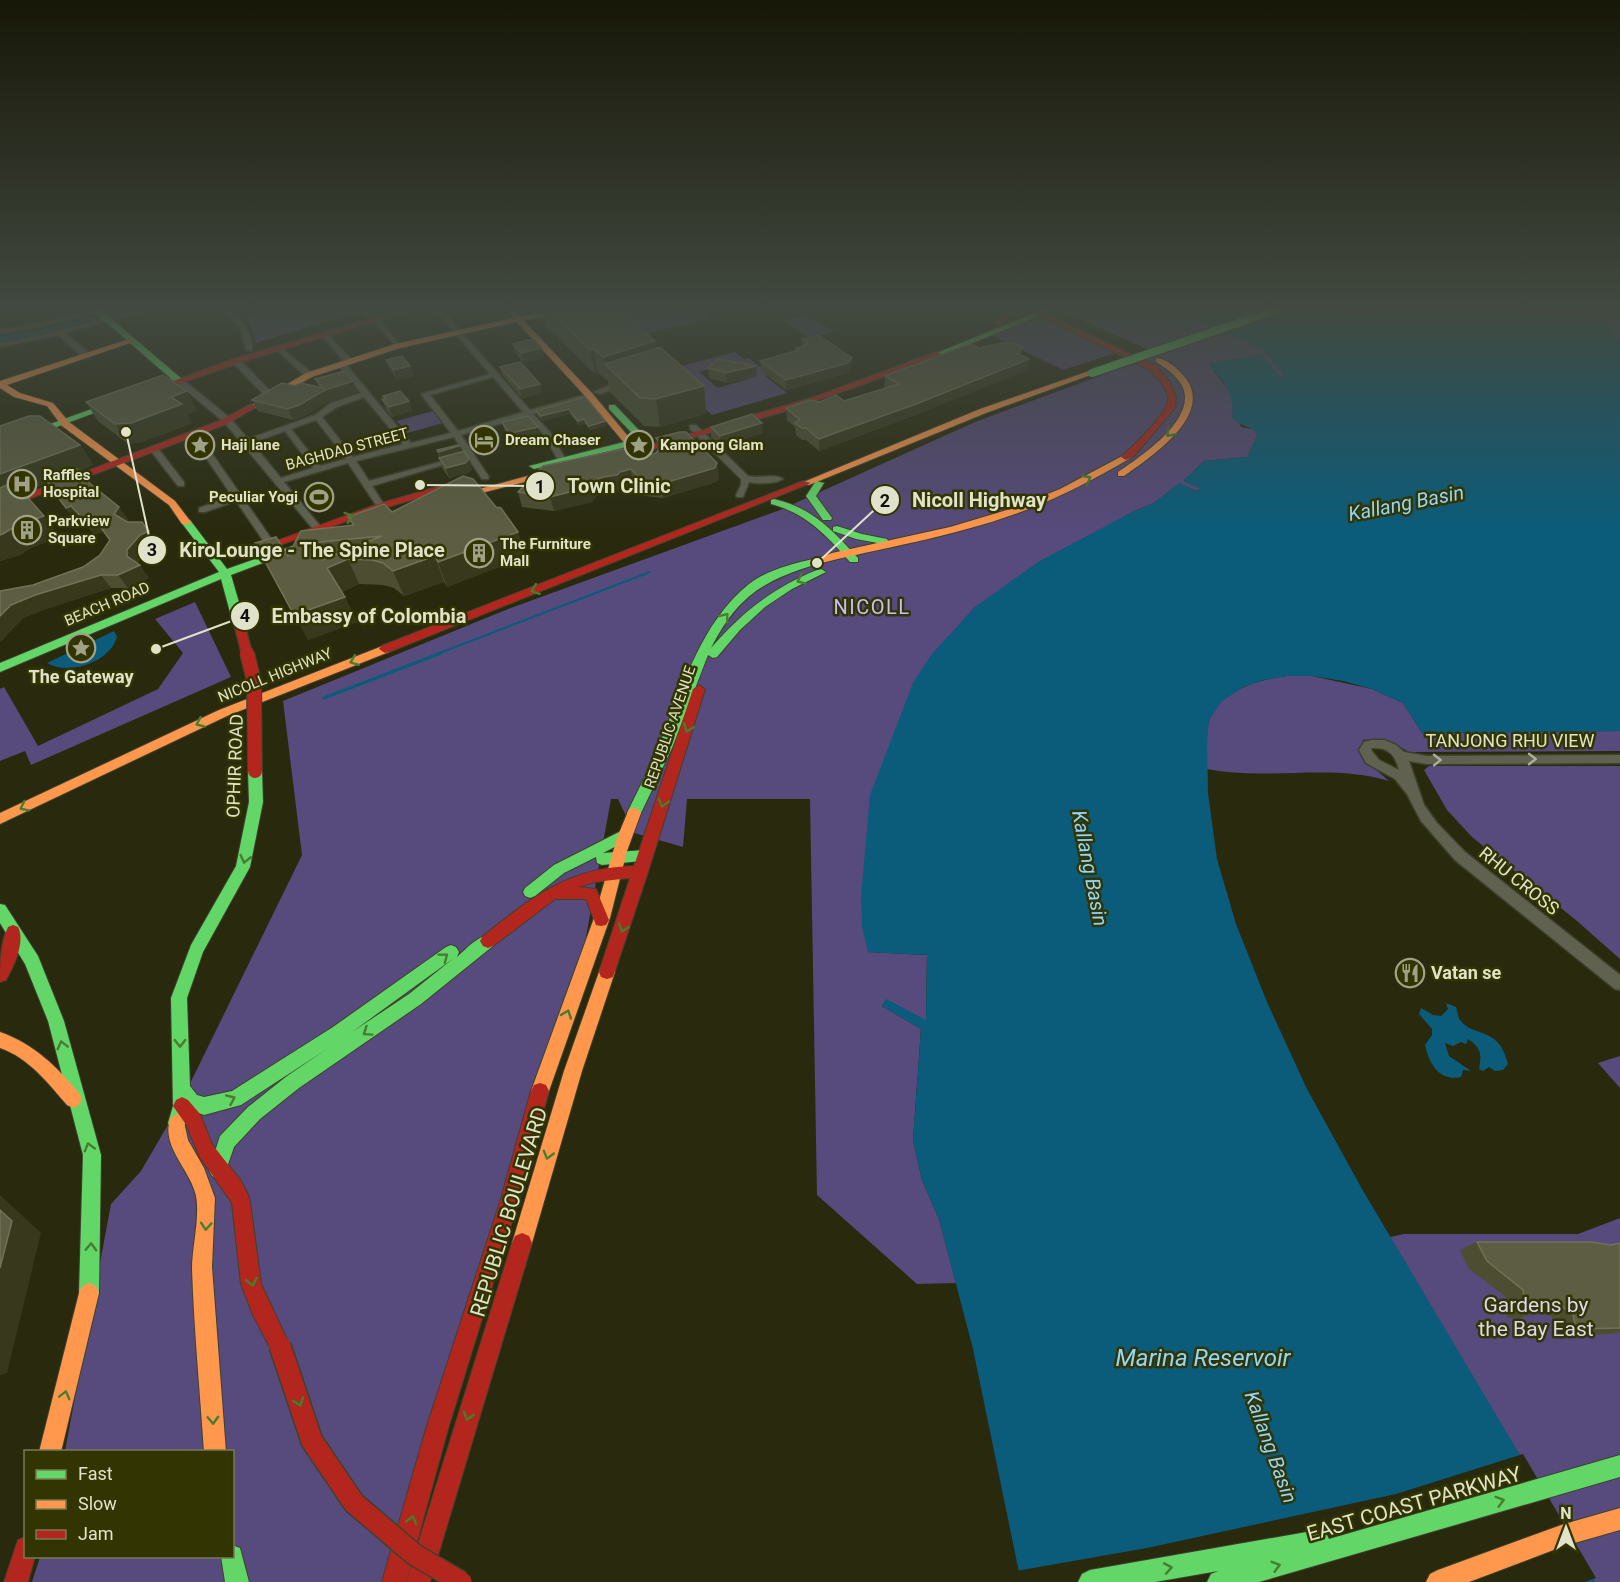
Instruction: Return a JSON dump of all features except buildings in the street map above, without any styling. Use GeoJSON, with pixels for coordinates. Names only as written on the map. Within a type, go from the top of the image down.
{"type":"FeatureCollection","features":[{"type":"Feature","properties":{"kind":"main road","name":"OPHIR ROAD"},"geometry":{"type":"LineString","coordinates":[[0,384],[17,395],[45,400],[63,418],[65,424],[172,503],[222,568],[254,681],[256,801],[243,867],[196,950],[179,998],[182,1106],[176,1118],[175,1129],[177,1141],[203,1185],[206,1199],[202,1265],[212,1374],[215,1450]]}},
{"type":"Feature","properties":{"kind":"main road"},"geometry":{"type":"LineString","coordinates":[[0,437],[63,418],[160,384]]}},
{"type":"Feature","properties":{"kind":"main road"},"geometry":{"type":"LineString","coordinates":[[0,507],[194,434],[227,420],[293,384]]}},
{"type":"Feature","properties":{"kind":"main road"},"geometry":{"type":"LineString","coordinates":[[585,384],[640,446]]}},
{"type":"Feature","properties":{"kind":"main road","name":"BEACH ROAD"},"geometry":{"type":"LineString","coordinates":[[0,668],[270,544],[316,527],[485,477],[516,475],[697,431],[838,384]]}},
{"type":"Feature","properties":{"kind":"main road","name":"NICOLL HIGHWAY"},"geometry":{"type":"LineString","coordinates":[[347,649],[971,406],[1044,384]]}},
{"type":"Feature","properties":{"kind":"main road","name":"NICOLL HIGHWAY"},"geometry":{"type":"LineString","coordinates":[[0,819],[223,713],[1054,384]]}},
{"type":"Feature","properties":{"kind":"main road","name":"REPUBLIC AVENUE"},"geometry":{"type":"LineString","coordinates":[[645,856],[691,721],[697,692],[713,654],[728,635],[770,594],[894,542],[995,518],[1066,490],[1131,454],[1172,408],[1172,391],[1167,384]]}},
{"type":"Feature","properties":{"kind":"main road","name":"REPUBLIC AVENUE"},"geometry":{"type":"LineString","coordinates":[[618,856],[623,836],[669,740],[702,653],[724,617],[754,586],[812,562],[857,556],[983,532],[1040,515],[1108,483],[1144,459],[1176,428],[1190,402],[1189,391],[1184,384]]}},
{"type":"Feature","properties":{"kind":"main road"},"geometry":{"type":"LineString","coordinates":[[0,445],[63,418]]}},
{"type":"Feature","properties":{"kind":"main road","name":"BEACH ROAD"},"geometry":{"type":"LineString","coordinates":[[0,655],[222,568],[562,460],[640,446]]}},
{"type":"Feature","properties":{"kind":"main road"},"geometry":{"type":"LineString","coordinates":[[590,569],[691,536],[819,483],[889,448]]}},
{"type":"Feature","properties":{"kind":"main road"},"geometry":{"type":"LineString","coordinates":[[819,483],[813,490],[814,503],[832,529],[857,556]]}},
{"type":"Feature","properties":{"kind":"main road"},"geometry":{"type":"LineString","coordinates":[[774,502],[788,503],[804,509],[832,529],[860,537],[894,542]]}},
{"type":"Feature","properties":{"kind":"main road"},"geometry":{"type":"LineString","coordinates":[[812,562],[827,547],[832,529]]}},
{"type":"Feature","properties":{"kind":"main road","name":"NICOLL HIGHWAY"},"geometry":{"type":"LineString","coordinates":[[190,713],[315,661]]}},
{"type":"Feature","properties":{"kind":"main road"},"geometry":{"type":"LineString","coordinates":[[181,1088],[191,1101],[204,1106],[235,1099],[397,992],[559,869],[623,836]]}},
{"type":"Feature","properties":{"kind":"main road"},"geometry":{"type":"LineString","coordinates":[[545,881],[569,869],[602,859],[618,856],[645,856]]}},
{"type":"Feature","properties":{"kind":"main road","name":"REPUBLIC BOULEVARD"},"geometry":{"type":"LineString","coordinates":[[394,1582],[437,1429],[510,1199],[547,1068],[601,920],[618,856]]}},
{"type":"Feature","properties":{"kind":"main road","name":"REPUBLIC BOULEVARD"},"geometry":{"type":"LineString","coordinates":[[418,1582],[573,1071],[645,856]]}},
{"type":"Feature","properties":{"kind":"main road"},"geometry":{"type":"LineString","coordinates":[[218,1170],[226,1142],[254,1113],[293,1082],[416,999],[544,896],[595,874],[614,871],[640,872]]}},
{"type":"Feature","properties":{"kind":"main road"},"geometry":{"type":"LineString","coordinates":[[544,896],[591,893],[601,920]]}},
{"type":"Feature","properties":{"kind":"main road"},"geometry":{"type":"LineString","coordinates":[[0,910],[32,961],[56,1021],[92,1155],[89,1300],[51,1450]]}},
{"type":"Feature","properties":{"kind":"main road"},"geometry":{"type":"LineString","coordinates":[[0,975],[8,961],[13,932]]}},
{"type":"Feature","properties":{"kind":"main road"},"geometry":{"type":"LineString","coordinates":[[0,1041],[7,1041],[30,1054],[76,1102]]}},
{"type":"Feature","properties":{"kind":"main road","name":"OPHIR ROAD"},"geometry":{"type":"LineString","coordinates":[[182,1106],[189,1111],[204,1148],[218,1170],[231,1180],[241,1203],[251,1283],[261,1311],[280,1346],[312,1440],[354,1503],[415,1555],[461,1582]]}},
{"type":"Feature","properties":{"kind":"main road","name":"EAST COAST PARKWAY"},"geometry":{"type":"LineString","coordinates":[[1220,1582],[1620,1466]]}},
{"type":"Feature","properties":{"kind":"main road"},"geometry":{"type":"LineString","coordinates":[[1090,1582],[1443,1518]]}},
{"type":"Feature","properties":{"kind":"main road"},"geometry":{"type":"LineString","coordinates":[[1438,1582],[1563,1535],[1620,1519]]}},
{"type":"Feature","properties":{"kind":"main road"},"geometry":{"type":"LineString","coordinates":[[16,1582],[24,1553]]}},
{"type":"Feature","properties":{"kind":"main road"},"geometry":{"type":"LineString","coordinates":[[21,1582],[24,1553]]}},
{"type":"Feature","properties":{"kind":"main road"},"geometry":{"type":"LineString","coordinates":[[232,1558],[237,1582]]}},
{"type":"Feature","properties":{"kind":"street"},"geometry":{"type":"LineString","coordinates":[[183,384],[227,420],[316,527]]}},
{"type":"Feature","properties":{"kind":"street"},"geometry":{"type":"LineString","coordinates":[[258,384],[270,396]]}},
{"type":"Feature","properties":{"kind":"street"},"geometry":{"type":"LineString","coordinates":[[359,384],[410,446]]}},
{"type":"Feature","properties":{"kind":"street"},"geometry":{"type":"LineString","coordinates":[[461,384],[424,394],[456,434],[485,477]]}},
{"type":"Feature","properties":{"kind":"street"},"geometry":{"type":"LineString","coordinates":[[502,384],[547,434],[562,460]]}},
{"type":"Feature","properties":{"kind":"street","name":"BAGHDAD STREET"},"geometry":{"type":"LineString","coordinates":[[280,481],[349,460],[456,434],[616,384]]}},
{"type":"Feature","properties":{"kind":"street"},"geometry":{"type":"LineString","coordinates":[[247,442],[318,417],[325,409],[339,402],[366,394]]}},
{"type":"Feature","properties":{"kind":"street"},"geometry":{"type":"LineString","coordinates":[[318,417],[381,506]]}},
{"type":"Feature","properties":{"kind":"street"},"geometry":{"type":"LineString","coordinates":[[286,428],[318,469]]}},
{"type":"Feature","properties":{"kind":"street"},"geometry":{"type":"LineString","coordinates":[[697,431],[745,478],[763,481],[779,479]]}},
{"type":"Feature","properties":{"kind":"street"},"geometry":{"type":"LineString","coordinates":[[194,434],[270,544]]}},
{"type":"Feature","properties":{"kind":"street"},"geometry":{"type":"LineString","coordinates":[[154,449],[181,484]]}},
{"type":"Feature","properties":{"kind":"street"},"geometry":{"type":"LineString","coordinates":[[366,485],[470,455]]}},
{"type":"Feature","properties":{"kind":"street"},"geometry":{"type":"LineString","coordinates":[[740,495],[745,485],[745,478]]}},
{"type":"Feature","properties":{"kind":"street"},"geometry":{"type":"LineString","coordinates":[[202,510],[237,497]]}},
{"type":"Feature","properties":{"kind":"street","name":"RHU CROSS"},"geometry":{"type":"LineString","coordinates":[[1412,791],[1412,786],[1404,773],[1401,756],[1387,745],[1376,743],[1368,745],[1365,750],[1367,756],[1372,762],[1390,770],[1412,791],[1430,822],[1460,856],[1620,984]]}},
{"type":"Feature","properties":{"kind":"street","name":"TANJONG RHU VIEW"},"geometry":{"type":"LineString","coordinates":[[1401,756],[1427,760],[1620,759]]}},
{"type":"Feature","properties":{"kind":"green space"},"geometry":{"type":"Polygon","coordinates":[[[687,384],[713,384],[718,388],[732,384],[775,384],[787,393],[712,415],[690,395],[687,384]]]}},
{"type":"Feature","properties":{"kind":"green space"},"geometry":{"type":"Polygon","coordinates":[[[1078,384],[1224,384],[1229,391],[1241,427],[1253,429],[1258,434],[1247,457],[1204,461],[1184,481],[1201,488],[1197,491],[1179,484],[1154,503],[1132,512],[975,607],[960,624],[868,952],[927,955],[926,1021],[886,1000],[882,1006],[921,1029],[913,1140],[922,1180],[939,1219],[956,1283],[917,1284],[817,1195],[810,799],[687,799],[683,847],[634,833],[618,799],[611,799],[578,981],[393,1582],[32,1582],[40,1558],[234,1558],[234,1450],[65,1450],[111,1204],[141,1171],[179,1106],[302,855],[283,701],[508,609],[780,510],[975,422],[1078,384]]]}},
{"type":"Feature","properties":{"kind":"green space"},"geometry":{"type":"Polygon","coordinates":[[[433,411],[443,423],[407,433],[397,421],[433,411]]]}},
{"type":"Feature","properties":{"kind":"green space"},"geometry":{"type":"Polygon","coordinates":[[[195,602],[231,677],[31,765],[25,751],[0,761],[0,689],[4,687],[38,746],[158,689],[183,653],[155,619],[195,602]]]}},
{"type":"Feature","properties":{"kind":"green space"},"geometry":{"type":"Polygon","coordinates":[[[1287,676],[1312,676],[1372,689],[1403,703],[1422,733],[1620,731],[1620,751],[1409,752],[1387,741],[1370,739],[1363,740],[1360,749],[1366,761],[1389,781],[1345,773],[1253,773],[1207,769],[1207,727],[1214,710],[1221,701],[1241,688],[1264,680],[1287,676]]]}},
{"type":"Feature","properties":{"kind":"green space"},"geometry":{"type":"Polygon","coordinates":[[[1429,766],[1620,766],[1620,959],[1577,921],[1472,837],[1447,810],[1424,770],[1429,766]]]}},
{"type":"Feature","properties":{"kind":"green space"},"geometry":{"type":"Polygon","coordinates":[[[1620,1056],[1620,1088],[1598,1063],[1620,1056]]]}},
{"type":"Feature","properties":{"kind":"green space","name":"Gardens by the Bay East"},"geometry":{"type":"Polygon","coordinates":[[[1620,1218],[1620,1582],[1595,1582],[1390,1237],[1404,1234],[1578,1234],[1620,1218]]]}},
{"type":"Feature","properties":{"kind":"water","name":"Marina Reservoir"},"geometry":{"type":"Polygon","coordinates":[[[1224,384],[1620,384],[1620,731],[1422,733],[1403,703],[1372,689],[1312,676],[1287,676],[1243,687],[1221,702],[1209,720],[1207,742],[1208,793],[1217,859],[1236,924],[1267,1002],[1307,1089],[1362,1189],[1595,1582],[1021,1582],[973,1349],[939,1219],[922,1180],[913,1140],[921,1029],[882,1006],[886,999],[926,1020],[927,955],[868,952],[862,927],[861,897],[870,795],[913,683],[931,655],[975,607],[1038,562],[1132,512],[1154,503],[1179,483],[1197,491],[1200,488],[1183,481],[1204,461],[1247,457],[1258,434],[1232,418],[1232,402],[1224,384]]]}},
{"type":"Feature","properties":{"kind":"water"},"geometry":{"type":"Polygon","coordinates":[[[114,631],[117,637],[113,646],[98,660],[66,668],[47,663],[114,631]]]}},
{"type":"Feature","properties":{"kind":"water"},"geometry":{"type":"Polygon","coordinates":[[[1446,1003],[1456,1007],[1459,1018],[1465,1025],[1486,1034],[1499,1043],[1508,1064],[1503,1070],[1495,1071],[1489,1067],[1483,1071],[1479,1069],[1480,1053],[1468,1039],[1466,1044],[1461,1042],[1453,1046],[1445,1043],[1449,1056],[1471,1071],[1463,1070],[1461,1077],[1454,1078],[1447,1077],[1437,1070],[1429,1059],[1425,1045],[1432,1035],[1432,1029],[1419,1014],[1421,1008],[1433,1015],[1441,1016],[1448,1009],[1446,1003]]]}},
{"type":"Feature","properties":{"kind":"pier"},"geometry":{"type":"Polygon","coordinates":[[[1523,1454],[1596,1578],[1584,1582],[1018,1582],[1016,1571],[1147,1548],[1396,1494],[1523,1454]]]}},
{"type":"Feature","properties":{"kind":"waterway"},"geometry":{"type":"LineString","coordinates":[[437,654],[650,572]]}},
{"type":"Feature","properties":{"kind":"waterway"},"geometry":{"type":"LineString","coordinates":[[324,698],[441,653]]}},
{"type":"Feature","properties":{"kind":"traffic: fast"},"geometry":{"type":"LineString","coordinates":[[0,445],[117,403]]}},
{"type":"Feature","properties":{"kind":"traffic: fast"},"geometry":{"type":"LineString","coordinates":[[612,407],[650,447]]}},
{"type":"Feature","properties":{"kind":"traffic: fast"},"geometry":{"type":"LineString","coordinates":[[534,466],[632,443]]}},
{"type":"Feature","properties":{"kind":"traffic: fast"},"geometry":{"type":"LineString","coordinates":[[819,483],[811,496],[827,518]]}},
{"type":"Feature","properties":{"kind":"traffic: fast"},"geometry":{"type":"LineString","coordinates":[[774,502],[787,505],[809,516],[828,532],[854,560]]}},
{"type":"Feature","properties":{"kind":"traffic: fast"},"geometry":{"type":"LineString","coordinates":[[186,522],[225,573],[239,623]]}},
{"type":"Feature","properties":{"kind":"traffic: fast"},"geometry":{"type":"LineString","coordinates":[[837,529],[860,537],[883,541]]}},
{"type":"Feature","properties":{"kind":"traffic: fast"},"geometry":{"type":"LineString","coordinates":[[0,668],[225,573],[311,543]]}},
{"type":"Feature","properties":{"kind":"traffic: fast"},"geometry":{"type":"LineString","coordinates":[[634,813],[657,767],[701,656],[723,618],[737,601],[760,582],[813,562]]}},
{"type":"Feature","properties":{"kind":"traffic: fast"},"geometry":{"type":"LineString","coordinates":[[713,654],[736,627],[774,595],[821,572]]}},
{"type":"Feature","properties":{"kind":"traffic: fast"},"geometry":{"type":"LineString","coordinates":[[177,1123],[182,1106],[179,998],[196,950],[243,867],[256,802],[255,771]]}},
{"type":"Feature","properties":{"kind":"traffic: fast"},"geometry":{"type":"LineString","coordinates":[[530,892],[559,869],[623,836]]}},
{"type":"Feature","properties":{"kind":"traffic: fast"},"geometry":{"type":"LineString","coordinates":[[602,859],[645,856]]}},
{"type":"Feature","properties":{"kind":"traffic: fast"},"geometry":{"type":"LineString","coordinates":[[0,910],[32,961],[56,1021],[92,1155],[89,1293]]}},
{"type":"Feature","properties":{"kind":"traffic: fast"},"geometry":{"type":"LineString","coordinates":[[218,1170],[226,1142],[254,1113],[293,1082],[415,999],[488,941]]}},
{"type":"Feature","properties":{"kind":"traffic: fast"},"geometry":{"type":"LineString","coordinates":[[181,1088],[191,1102],[204,1106],[235,1099],[339,1032],[451,952]]}},
{"type":"Feature","properties":{"kind":"traffic: fast"},"geometry":{"type":"LineString","coordinates":[[1219,1582],[1620,1466]]}},
{"type":"Feature","properties":{"kind":"traffic: fast"},"geometry":{"type":"LineString","coordinates":[[1090,1582],[1318,1541]]}},
{"type":"Feature","properties":{"kind":"traffic: fast"},"geometry":{"type":"LineString","coordinates":[[232,1558],[237,1582]]}},
{"type":"Feature","properties":{"kind":"traffic: slow"},"geometry":{"type":"LineString","coordinates":[[0,384],[17,395],[50,404],[65,424],[172,503],[186,522]]}},
{"type":"Feature","properties":{"kind":"traffic: slow"},"geometry":{"type":"LineString","coordinates":[[254,406],[293,384]]}},
{"type":"Feature","properties":{"kind":"traffic: slow"},"geometry":{"type":"LineString","coordinates":[[579,384],[634,449]]}},
{"type":"Feature","properties":{"kind":"traffic: slow"},"geometry":{"type":"LineString","coordinates":[[806,483],[983,411],[1061,384]]}},
{"type":"Feature","properties":{"kind":"traffic: slow"},"geometry":{"type":"LineString","coordinates":[[1121,474],[1155,449],[1177,427],[1185,415],[1189,402],[1185,384]]}},
{"type":"Feature","properties":{"kind":"traffic: slow"},"geometry":{"type":"LineString","coordinates":[[813,562],[952,530],[1014,511],[1063,491],[1126,457]]}},
{"type":"Feature","properties":{"kind":"traffic: slow"},"geometry":{"type":"LineString","coordinates":[[462,495],[553,472]]}},
{"type":"Feature","properties":{"kind":"traffic: slow"},"geometry":{"type":"LineString","coordinates":[[0,819],[223,713],[385,649]]}},
{"type":"Feature","properties":{"kind":"traffic: slow"},"geometry":{"type":"LineString","coordinates":[[540,1091],[602,918],[620,851],[634,813]]}},
{"type":"Feature","properties":{"kind":"traffic: slow"},"geometry":{"type":"LineString","coordinates":[[522,1243],[573,1071],[607,972]]}},
{"type":"Feature","properties":{"kind":"traffic: slow"},"geometry":{"type":"LineString","coordinates":[[0,1040],[32,1056],[73,1099]]}},
{"type":"Feature","properties":{"kind":"traffic: slow"},"geometry":{"type":"LineString","coordinates":[[177,1123],[179,1143],[198,1174],[206,1198],[202,1267],[215,1450]]}},
{"type":"Feature","properties":{"kind":"traffic: slow"},"geometry":{"type":"LineString","coordinates":[[50,1450],[89,1293]]}},
{"type":"Feature","properties":{"kind":"traffic: slow"},"geometry":{"type":"LineString","coordinates":[[1438,1582],[1564,1535],[1620,1519]]}},
{"type":"Feature","properties":{"kind":"traffic: jam"},"geometry":{"type":"LineString","coordinates":[[150,391],[171,384]]}},
{"type":"Feature","properties":{"kind":"traffic: jam"},"geometry":{"type":"LineString","coordinates":[[619,456],[780,410],[859,384]]}},
{"type":"Feature","properties":{"kind":"traffic: jam"},"geometry":{"type":"LineString","coordinates":[[1126,457],[1171,408],[1172,396],[1166,384]]}},
{"type":"Feature","properties":{"kind":"traffic: jam"},"geometry":{"type":"LineString","coordinates":[[0,507],[224,422],[254,406]]}},
{"type":"Feature","properties":{"kind":"traffic: jam"},"geometry":{"type":"LineString","coordinates":[[385,649],[806,483]]}},
{"type":"Feature","properties":{"kind":"traffic: jam"},"geometry":{"type":"LineString","coordinates":[[259,549],[381,506],[457,484]]}},
{"type":"Feature","properties":{"kind":"traffic: jam"},"geometry":{"type":"LineString","coordinates":[[239,623],[254,681],[255,771]]}},
{"type":"Feature","properties":{"kind":"traffic: jam"},"geometry":{"type":"LineString","coordinates":[[607,972],[699,689]]}},
{"type":"Feature","properties":{"kind":"traffic: jam"},"geometry":{"type":"LineString","coordinates":[[488,941],[524,912],[558,890],[595,876],[616,872],[641,872]]}},
{"type":"Feature","properties":{"kind":"traffic: jam"},"geometry":{"type":"LineString","coordinates":[[559,894],[591,893],[601,920]]}},
{"type":"Feature","properties":{"kind":"traffic: jam"},"geometry":{"type":"LineString","coordinates":[[0,975],[8,961],[13,932]]}},
{"type":"Feature","properties":{"kind":"traffic: jam"},"geometry":{"type":"LineString","coordinates":[[394,1582],[437,1429],[510,1199],[540,1091]]}},
{"type":"Feature","properties":{"kind":"traffic: jam"},"geometry":{"type":"LineString","coordinates":[[182,1106],[194,1120],[205,1150],[234,1188],[241,1202],[251,1284],[260,1308],[280,1346]]}},
{"type":"Feature","properties":{"kind":"traffic: jam"},"geometry":{"type":"LineString","coordinates":[[418,1582],[522,1243]]}},
{"type":"Feature","properties":{"kind":"traffic: jam"},"geometry":{"type":"LineString","coordinates":[[280,1346],[312,1441],[354,1503],[415,1555],[461,1582]]}},
{"type":"Feature","properties":{"kind":"traffic: jam"},"geometry":{"type":"LineString","coordinates":[[16,1582],[24,1555]]}},
{"type":"Feature","properties":{"kind":"place","name":"KiroLounge - The Spine Place"},"geometry":{"type":"Point","coordinates":[126,432]}},
{"type":"Feature","properties":{"kind":"place","name":"Dream Chaser"},"geometry":{"type":"Point","coordinates":[484,440]}},
{"type":"Feature","properties":{"kind":"place","name":"Haji lane"},"geometry":{"type":"Point","coordinates":[200,445]}},
{"type":"Feature","properties":{"kind":"place","name":"Kampong Glam"},"geometry":{"type":"Point","coordinates":[639,445]}},
{"type":"Feature","properties":{"kind":"place","name":"Raffles Hospital"},"geometry":{"type":"Point","coordinates":[22,484]}},
{"type":"Feature","properties":{"kind":"place","name":"Town Clinic"},"geometry":{"type":"Point","coordinates":[420,485]}},
{"type":"Feature","properties":{"kind":"place","name":"Peculiar Yogi"},"geometry":{"type":"Point","coordinates":[319,497]}},
{"type":"Feature","properties":{"kind":"place","name":"Parkview Square"},"geometry":{"type":"Point","coordinates":[27,530]}},
{"type":"Feature","properties":{"kind":"place","name":"The Furniture Mall"},"geometry":{"type":"Point","coordinates":[479,553]}},
{"type":"Feature","properties":{"kind":"place","name":"Nicoll Highway"},"geometry":{"type":"Point","coordinates":[817,563]}},
{"type":"Feature","properties":{"kind":"place","name":"The Gateway"},"geometry":{"type":"Point","coordinates":[81,648]}},
{"type":"Feature","properties":{"kind":"place","name":"Embassy of Colombia"},"geometry":{"type":"Point","coordinates":[156,649]}},
{"type":"Feature","properties":{"kind":"place","name":"Vatan se"},"geometry":{"type":"Point","coordinates":[1410,973]}},
{"type":"Feature","properties":{"kind":"district","name":"NICOLL"},"geometry":{"type":"Point","coordinates":[872,607]}},
{"type":"Feature","properties":{"kind":"water label","name":"Kallang Basin"},"geometry":{"type":"Point","coordinates":[1406,503]}},
{"type":"Feature","properties":{"kind":"water label","name":"Kallang Basin"},"geometry":{"type":"Point","coordinates":[1090,868]}},
{"type":"Feature","properties":{"kind":"water label","name":"Kallang Basin"},"geometry":{"type":"Point","coordinates":[1271,1447]}}]}
